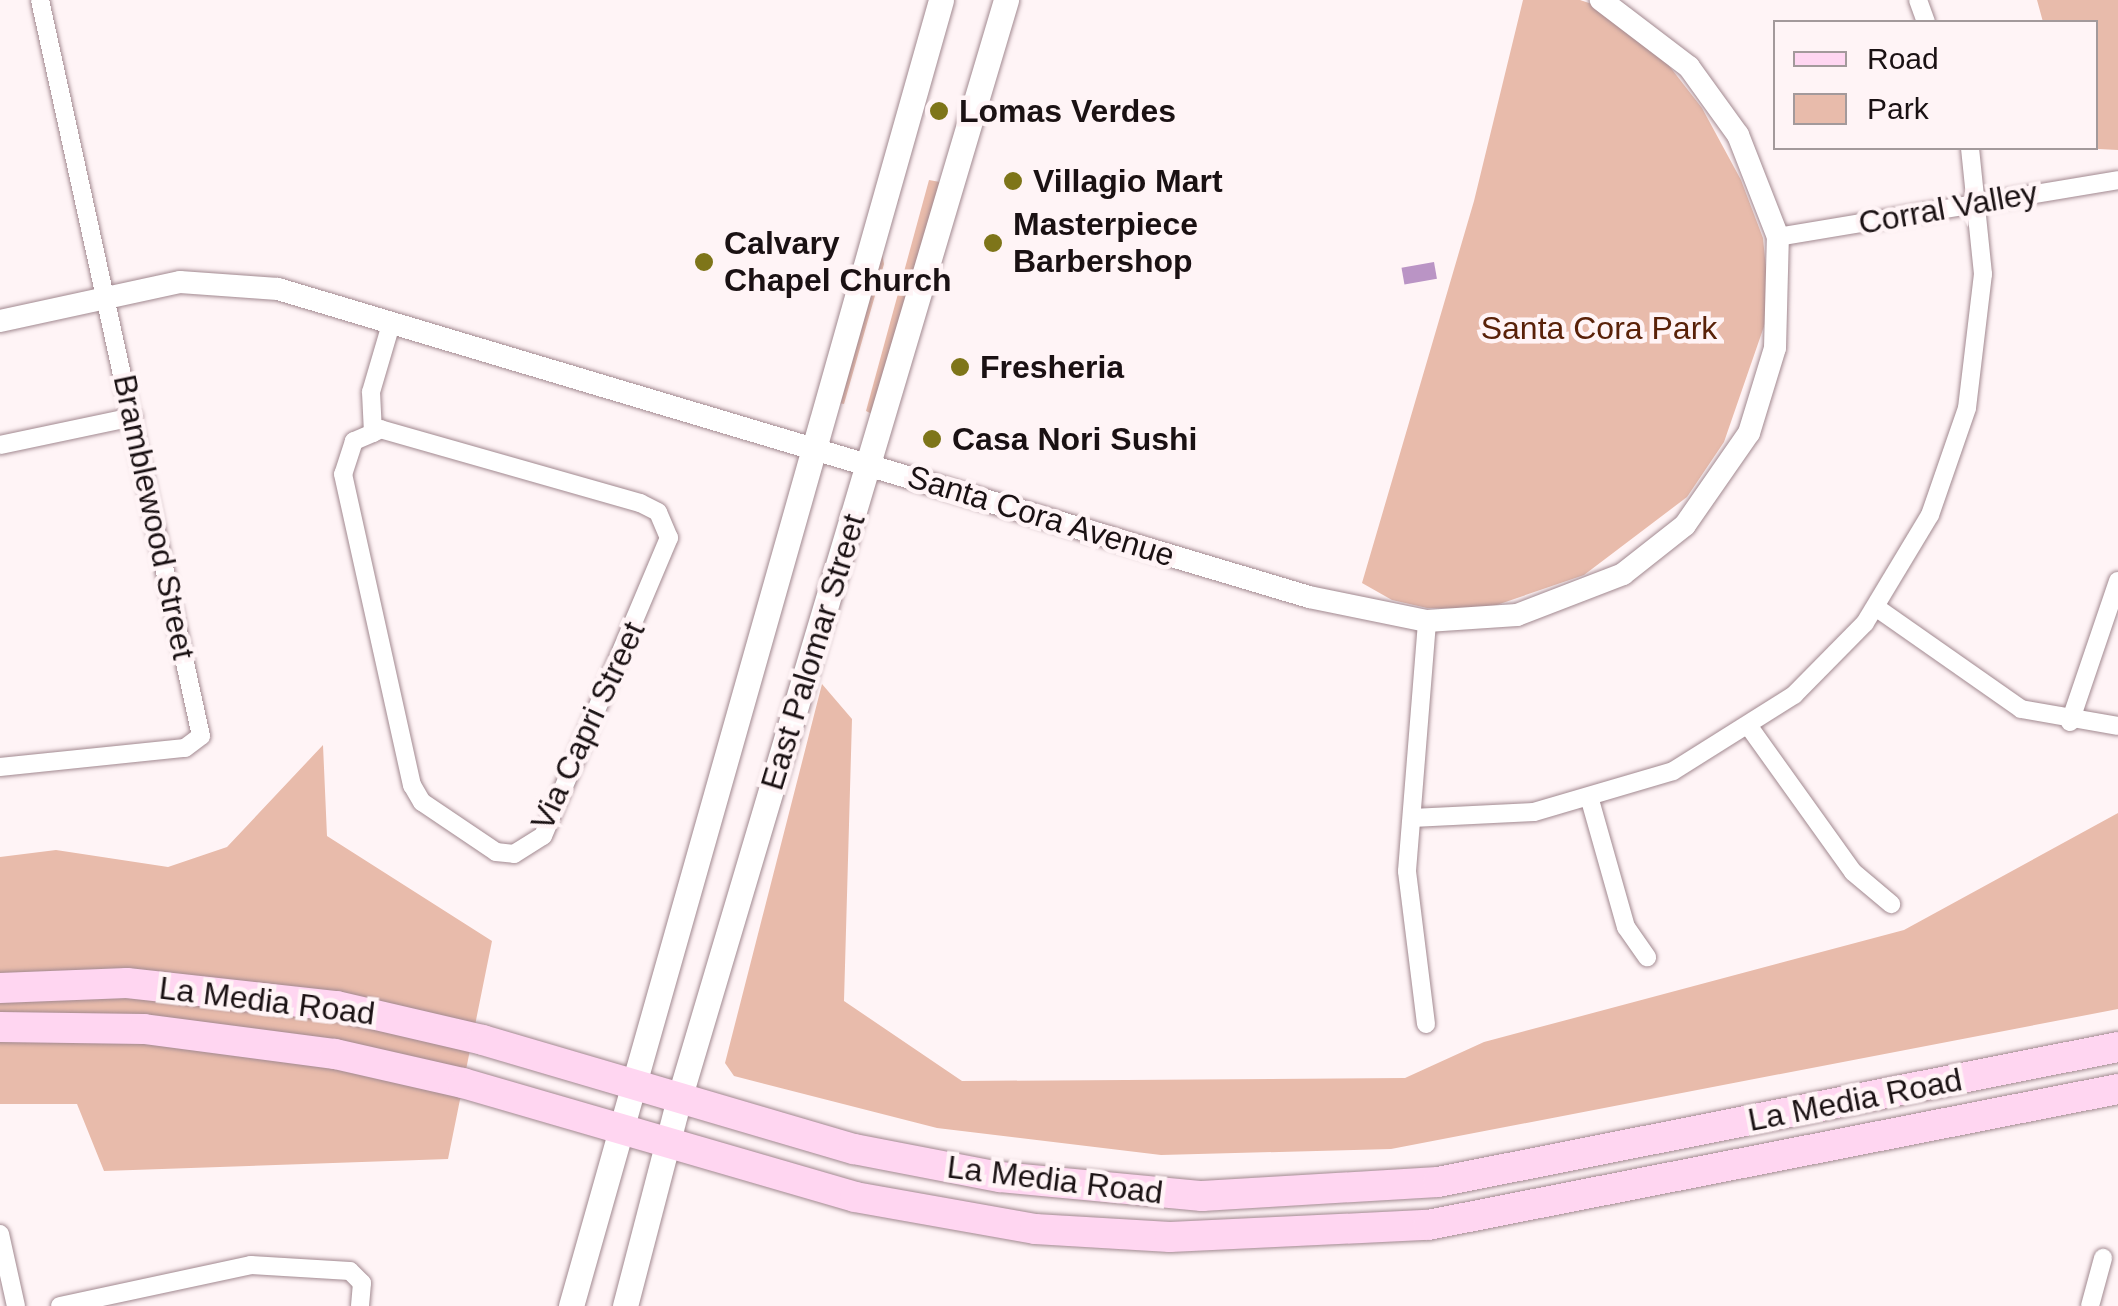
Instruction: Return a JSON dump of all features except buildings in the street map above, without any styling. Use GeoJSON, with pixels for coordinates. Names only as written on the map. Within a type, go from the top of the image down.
{"type":"FeatureCollection","features":[{"type":"Feature","properties":{"kind":"main road","name":"East Palomar Street"},"geometry":{"type":"LineString","coordinates":[[571,1306],[616,1128],[941,0]]}},
{"type":"Feature","properties":{"kind":"main road","name":"East Palomar Street"},"geometry":{"type":"LineString","coordinates":[[624,1306],[679,1099],[1006,0]]}},
{"type":"Feature","properties":{"kind":"main road","name":"La Media Road"},"geometry":{"type":"LineString","coordinates":[[0,988],[127,984],[336,1006],[630,1084],[854,1149],[1000,1177],[1138,1193],[1313,1194],[1494,1172],[2118,1047]]}},
{"type":"Feature","properties":{"kind":"main road","name":"La Media Road"},"geometry":{"type":"LineString","coordinates":[[0,1027],[144,1030],[335,1054],[616,1128],[855,1197],[982,1222],[1082,1233],[1248,1237],[1502,1212],[2118,1089]]}},
{"type":"Feature","properties":{"kind":"street","name":"Bramblewood Street"},"geometry":{"type":"LineString","coordinates":[[0,767],[185,748],[202,736],[40,0]]}},
{"type":"Feature","properties":{"kind":"street","name":"Santa Cora Avenue"},"geometry":{"type":"LineString","coordinates":[[0,321],[105,297],[220,281],[278,289],[815,445],[1010,510],[1309,597],[1427,621],[1517,615],[1572,598],[1624,574],[1685,525],[1736,458],[1768,382],[1778,320],[1778,236],[1751,160],[1689,66],[1601,0]]}},
{"type":"Feature","properties":{"kind":"street"},"geometry":{"type":"LineString","coordinates":[[1412,818],[1519,814],[1590,800],[1673,771],[1750,728],[1811,680],[1877,608],[1930,515],[1966,408],[1981,316],[1979,205],[1970,150]]}},
{"type":"Feature","properties":{"kind":"street","name":"Corral Valley"},"geometry":{"type":"LineString","coordinates":[[1778,236],[2118,180]]}},
{"type":"Feature","properties":{"kind":"street"},"geometry":{"type":"LineString","coordinates":[[372,432],[371,392],[391,324]]}},
{"type":"Feature","properties":{"kind":"street"},"geometry":{"type":"LineString","coordinates":[[0,446],[133,417]]}},
{"type":"Feature","properties":{"kind":"street","name":"Via Capri Street"},"geometry":{"type":"LineString","coordinates":[[381,429],[640,503],[665,521],[669,550],[543,836],[514,854],[496,852],[422,802],[412,785],[343,474],[354,441],[372,432],[381,429]]}},
{"type":"Feature","properties":{"kind":"street"},"geometry":{"type":"LineString","coordinates":[[2070,722],[2118,580]]}},
{"type":"Feature","properties":{"kind":"street"},"geometry":{"type":"LineString","coordinates":[[1877,608],[1995,696],[2070,722],[2118,726]]}},
{"type":"Feature","properties":{"kind":"street"},"geometry":{"type":"LineString","coordinates":[[1426,1024],[1407,871],[1427,621]]}},
{"type":"Feature","properties":{"kind":"street"},"geometry":{"type":"LineString","coordinates":[[1750,728],[1853,872],[1891,904]]}},
{"type":"Feature","properties":{"kind":"street"},"geometry":{"type":"LineString","coordinates":[[1590,800],[1626,927],[1646,957]]}},
{"type":"Feature","properties":{"kind":"street"},"geometry":{"type":"LineString","coordinates":[[0,1234],[16,1306]]}},
{"type":"Feature","properties":{"kind":"street"},"geometry":{"type":"LineString","coordinates":[[2090,1306],[2102,1258]]}},
{"type":"Feature","properties":{"kind":"street"},"geometry":{"type":"LineString","coordinates":[[60,1306],[251,1265],[350,1270],[362,1283],[360,1306]]}},
{"type":"Feature","properties":{"kind":"green space","name":"Santa Cora Park"},"geometry":{"type":"Polygon","coordinates":[[[1523,0],[1580,0],[1607,9],[1663,58],[1702,108],[1741,180],[1763,238],[1770,309],[1724,442],[1687,497],[1584,575],[1485,609],[1427,608],[1392,600],[1362,583],[1474,201],[1523,0]]]}},
{"type":"Feature","properties":{"kind":"green space"},"geometry":{"type":"Polygon","coordinates":[[[2037,0],[2118,0],[2118,150],[2098,149],[2098,20],[2042,20],[2037,0]]]}},
{"type":"Feature","properties":{"kind":"green space"},"geometry":{"type":"Polygon","coordinates":[[[929,180],[940,182],[940,194],[872,414],[866,411],[929,180]]]}},
{"type":"Feature","properties":{"kind":"green space"},"geometry":{"type":"Polygon","coordinates":[[[891,188],[899,200],[888,211],[880,242],[884,264],[844,404],[838,403],[891,188]]]}},
{"type":"Feature","properties":{"kind":"green space"},"geometry":{"type":"Polygon","coordinates":[[[822,684],[852,719],[844,1001],[962,1081],[1405,1078],[1484,1042],[1904,930],[2118,813],[2118,1009],[1391,1149],[1161,1155],[937,1128],[734,1076],[725,1063],[822,684]]]}},
{"type":"Feature","properties":{"kind":"green space"},"geometry":{"type":"Polygon","coordinates":[[[323,745],[327,836],[492,941],[448,1159],[104,1171],[77,1104],[0,1104],[0,857],[56,850],[168,867],[227,847],[323,745]]]}},
{"type":"Feature","properties":{"kind":"shaded area"},"geometry":{"type":"Polygon","coordinates":[[[1434,262],[1437,279],[1404,284],[1402,268],[1434,262]]]}},
{"type":"Feature","properties":{"kind":"place","name":"Lomas Verdes"},"geometry":{"type":"Point","coordinates":[939,111]}},
{"type":"Feature","properties":{"kind":"place","name":"Villagio Mart"},"geometry":{"type":"Point","coordinates":[1013,181]}},
{"type":"Feature","properties":{"kind":"place","name":"Masterpiece Barbershop"},"geometry":{"type":"Point","coordinates":[993,243]}},
{"type":"Feature","properties":{"kind":"place","name":"Calvary Chapel Church"},"geometry":{"type":"Point","coordinates":[704,262]}},
{"type":"Feature","properties":{"kind":"place","name":"Fresheria"},"geometry":{"type":"Point","coordinates":[960,367]}},
{"type":"Feature","properties":{"kind":"place","name":"Casa Nori Sushi"},"geometry":{"type":"Point","coordinates":[932,439]}}]}
